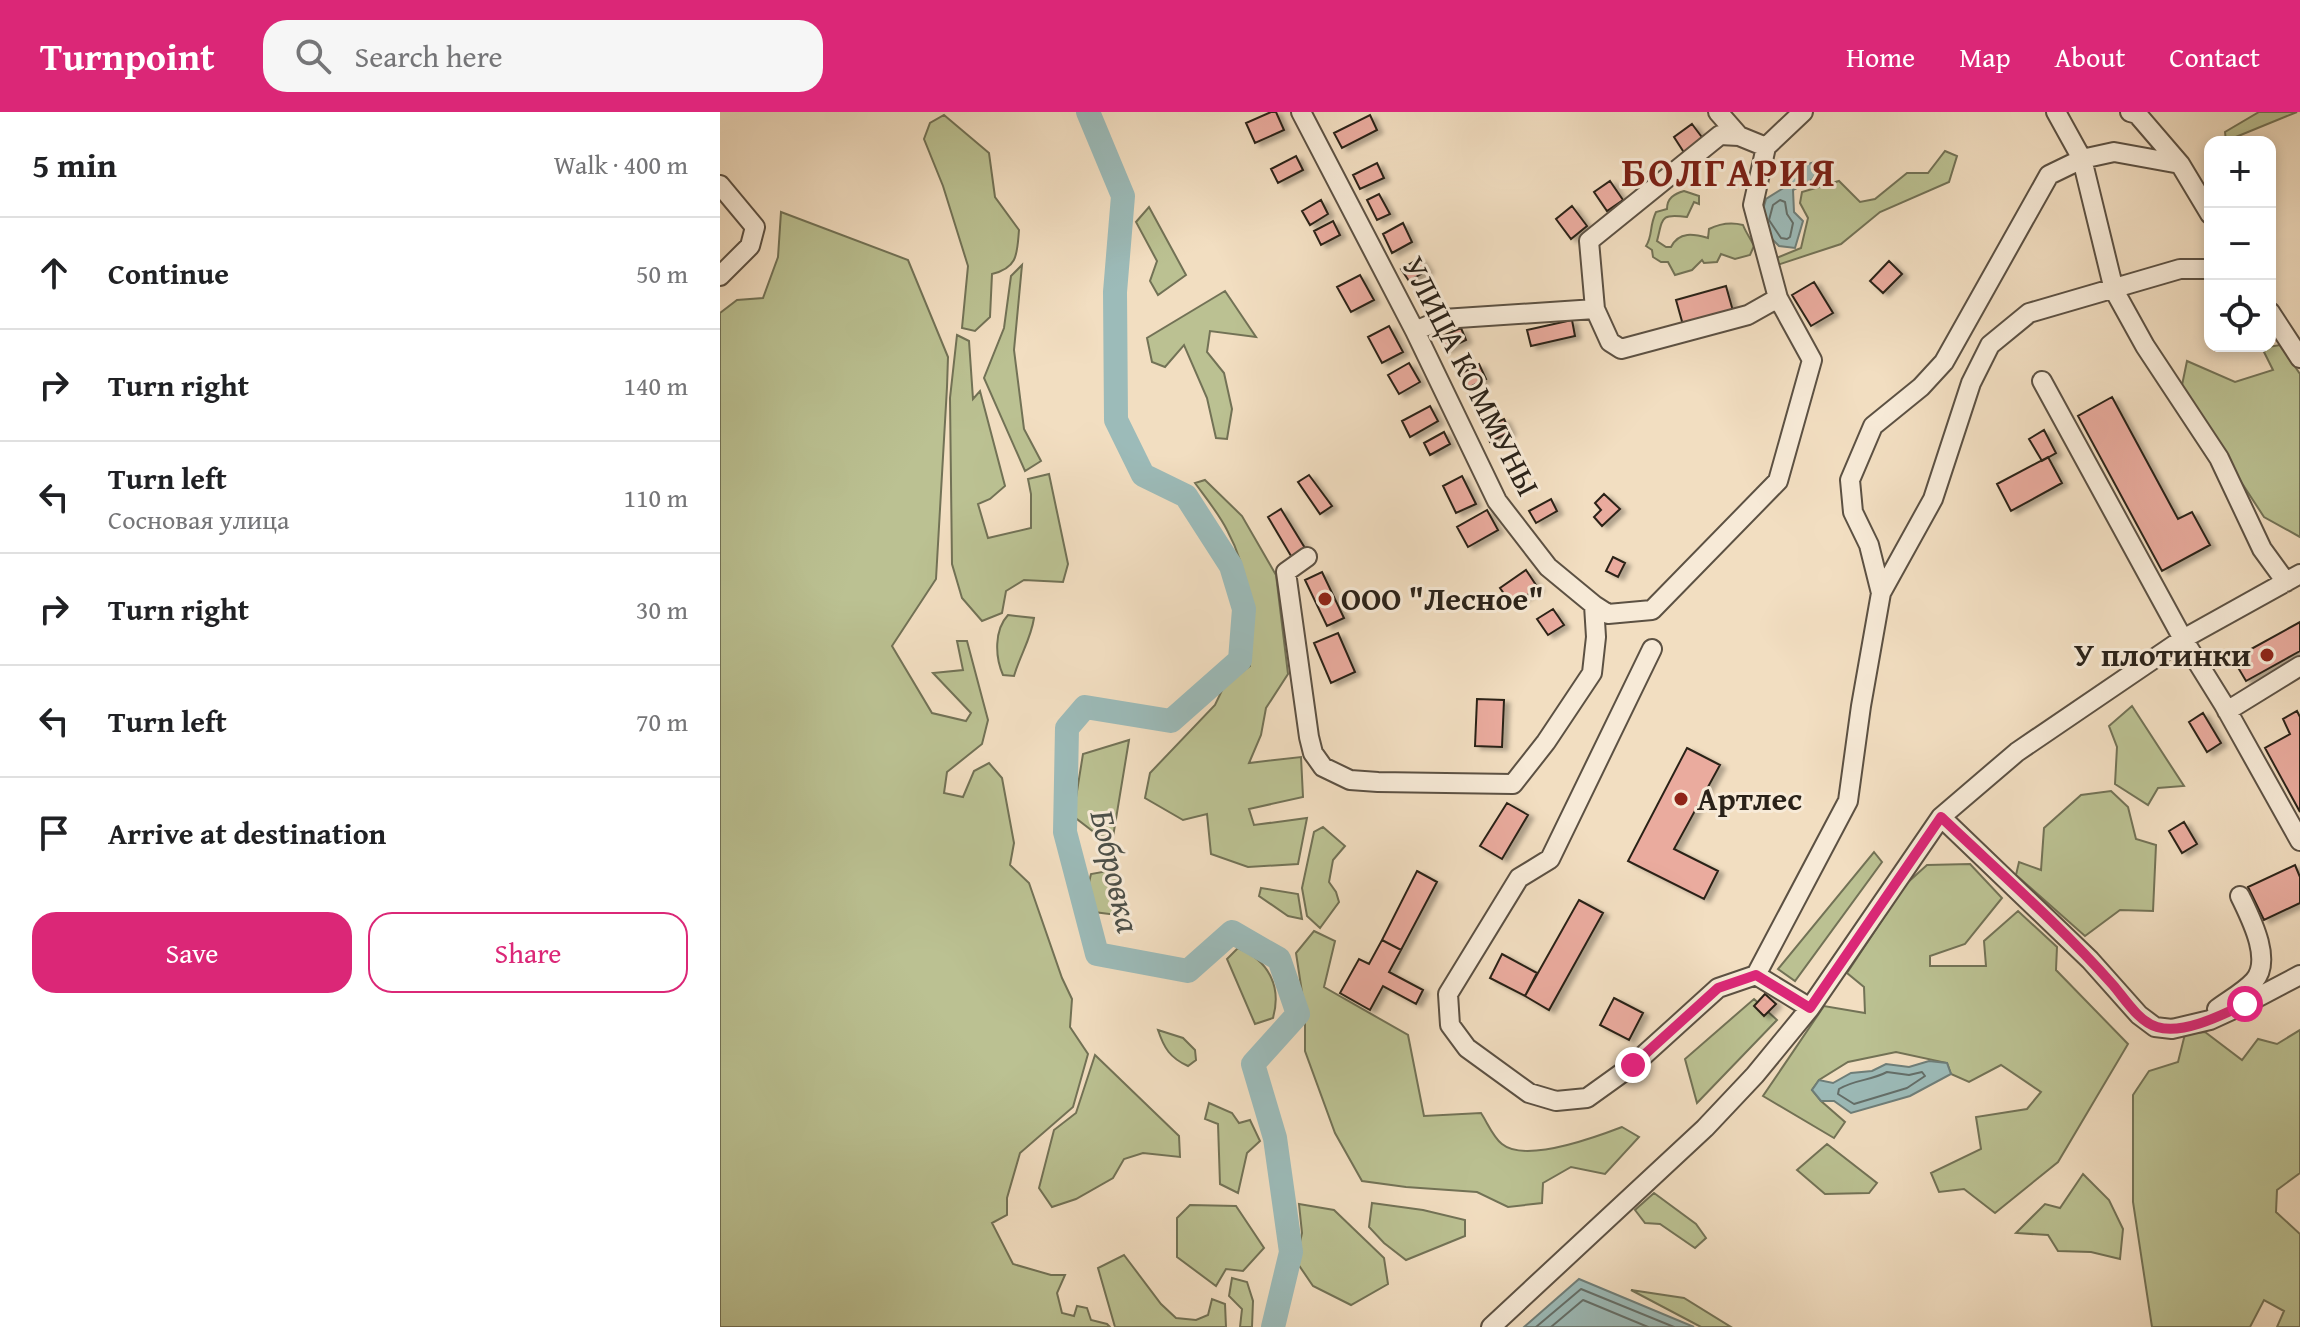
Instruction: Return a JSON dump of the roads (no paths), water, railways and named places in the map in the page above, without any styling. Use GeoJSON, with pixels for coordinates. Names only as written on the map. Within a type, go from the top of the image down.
{"type":"FeatureCollection","features":[{"type":"Feature","properties":{"kind":"street","name":"УЛИЦА КОММУНЫ"},"geometry":{"type":"LineString","coordinates":[[1301,112],[1415,331],[1497,501],[1548,567],[1594,605]]}},
{"type":"Feature","properties":{"kind":"street"},"geometry":{"type":"LineString","coordinates":[[1718,112],[1739,136]]}},
{"type":"Feature","properties":{"kind":"street"},"geometry":{"type":"LineString","coordinates":[[1594,605],[1608,614],[1652,610],[1778,481],[1812,360],[1778,298],[1753,205],[1766,147],[1803,112]]}},
{"type":"Feature","properties":{"kind":"street"},"geometry":{"type":"LineString","coordinates":[[1491,1327],[1705,1128],[1755,1075],[1810,1008],[1941,817],[2017,752],[2183,639],[2293,578],[2262,549],[2219,458],[2145,346],[2114,290],[2082,159],[2056,112]]}},
{"type":"Feature","properties":{"kind":"street"},"geometry":{"type":"LineString","coordinates":[[2130,112],[2137,114],[2180,164],[2206,208]]}},
{"type":"Feature","properties":{"kind":"street"},"geometry":{"type":"LineString","coordinates":[[1766,147],[1739,136],[1720,135],[1589,241],[1595,309],[1610,342],[1621,349],[1748,315],[1778,298]]}},
{"type":"Feature","properties":{"kind":"street"},"geometry":{"type":"LineString","coordinates":[[1881,593],[1869,545],[1853,512],[1850,480],[1873,426],[1921,387],[1944,362],[2049,175],[2082,159],[2114,152],[2180,164]]}},
{"type":"Feature","properties":{"kind":"street"},"geometry":{"type":"LineString","coordinates":[[720,185],[755,227],[750,246],[720,276]]}},
{"type":"Feature","properties":{"kind":"street"},"geometry":{"type":"LineString","coordinates":[[1652,649],[1550,859],[1519,878],[1448,994],[1450,1025],[1467,1048],[1529,1093],[1556,1101],[1587,1098],[1633,1065],[1718,988],[1756,975],[1848,801],[1881,593],[1933,499],[1971,383],[1990,345],[2029,313],[2180,269],[2204,269]]}},
{"type":"Feature","properties":{"kind":"street"},"geometry":{"type":"LineString","coordinates":[[1415,331],[1443,319],[1595,309]]}},
{"type":"Feature","properties":{"kind":"street"},"geometry":{"type":"LineString","coordinates":[[2276,321],[2300,358]]}},
{"type":"Feature","properties":{"kind":"street"},"geometry":{"type":"LineString","coordinates":[[2042,381],[2183,639],[2300,841]]}},
{"type":"Feature","properties":{"kind":"street"},"geometry":{"type":"LineString","coordinates":[[1307,557],[1286,572],[1309,737],[1313,753],[1323,767],[1350,780],[1513,784],[1546,742],[1592,673],[1596,637],[1594,605]]}},
{"type":"Feature","properties":{"kind":"street"},"geometry":{"type":"LineString","coordinates":[[2227,711],[2300,666]]}},
{"type":"Feature","properties":{"kind":"street"},"geometry":{"type":"LineString","coordinates":[[1941,817],[2090,960],[2139,1015],[2155,1027],[2172,1029],[2210,1020],[2300,975]]}},
{"type":"Feature","properties":{"kind":"street"},"geometry":{"type":"LineString","coordinates":[[2210,1020],[2218,1009],[2256,980],[2261,963],[2256,929],[2240,896]]}},
{"type":"Feature","properties":{"kind":"street"},"geometry":{"type":"LineString","coordinates":[[1756,975],[1810,1008]]}},
{"type":"Feature","properties":{"kind":"water"},"geometry":{"type":"Polygon","coordinates":[[[1816,162],[1819,169],[1812,180],[1793,190],[1794,212],[1803,221],[1795,248],[1779,246],[1767,234],[1760,220],[1766,199],[1785,187],[1803,165],[1816,162]]]}},
{"type":"Feature","properties":{"kind":"water"},"geometry":{"type":"Polygon","coordinates":[[[1929,1061],[1947,1063],[1951,1074],[1910,1096],[1851,1113],[1834,1101],[1821,1101],[1812,1090],[1819,1080],[1833,1083],[1851,1073],[1872,1071],[1886,1064],[1909,1067],[1929,1061]]]}},
{"type":"Feature","properties":{"kind":"water"},"geometry":{"type":"Polygon","coordinates":[[[1579,1279],[1694,1327],[1524,1327],[1579,1279]]]}},
{"type":"Feature","properties":{"kind":"waterway","name":"Бобровка"},"geometry":{"type":"LineString","coordinates":[[1088,112],[1123,196],[1115,292],[1116,420],[1143,475],[1186,496],[1231,566],[1244,609],[1240,660],[1171,721],[1085,707],[1067,728],[1065,832],[1097,954],[1188,971],[1232,932],[1279,959],[1298,1014],[1253,1064],[1275,1138],[1291,1252],[1273,1327]]}},
{"type":"Feature","properties":{"kind":"place","name":"ООО \"Лесное\""},"geometry":{"type":"Point","coordinates":[1325,599]}},
{"type":"Feature","properties":{"kind":"place","name":"У плотинки"},"geometry":{"type":"Point","coordinates":[2267,655]}},
{"type":"Feature","properties":{"kind":"place","name":"Артлес"},"geometry":{"type":"Point","coordinates":[1681,799]}},
{"type":"Feature","properties":{"kind":"district","name":"БОЛГАРИЯ"},"geometry":{"type":"Point","coordinates":[1729,172]}}]}
